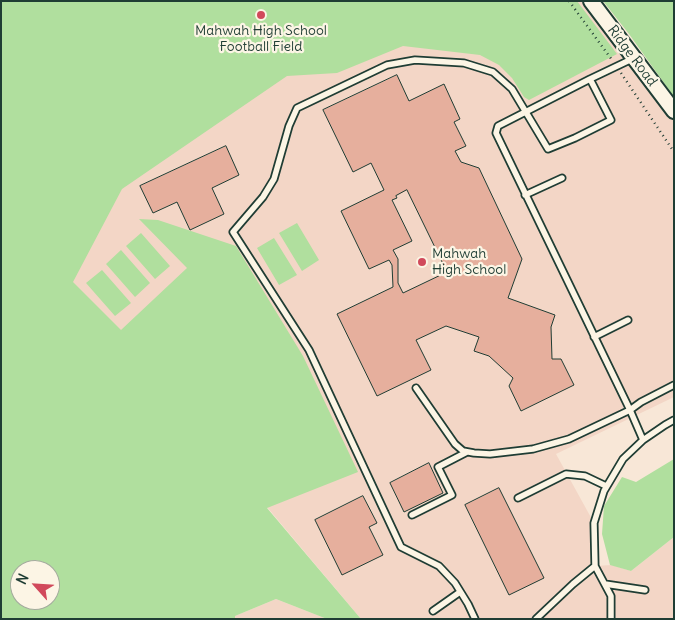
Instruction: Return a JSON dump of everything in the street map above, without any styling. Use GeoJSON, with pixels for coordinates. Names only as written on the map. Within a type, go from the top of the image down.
{"type":"FeatureCollection","features":[{"type":"Feature","properties":{"kind":"street","name":"Ridge Road"},"geometry":{"type":"LineString","coordinates":[[591,1],[674,111]]}},
{"type":"Feature","properties":{"kind":"lane"},"geometry":{"type":"LineString","coordinates":[[634,58],[498,126],[496,133],[643,440]]}},
{"type":"Feature","properties":{"kind":"lane"},"geometry":{"type":"LineString","coordinates":[[474,619],[468,604],[455,583],[439,566],[401,547],[309,350],[233,232],[263,197],[274,179],[289,126],[297,108],[388,65],[415,60],[464,64],[493,72],[512,89],[548,149],[611,120],[590,79]]}},
{"type":"Feature","properties":{"kind":"lane"},"geometry":{"type":"LineString","coordinates":[[525,195],[562,178]]}},
{"type":"Feature","properties":{"kind":"lane"},"geometry":{"type":"LineString","coordinates":[[594,337],[628,320]]}},
{"type":"Feature","properties":{"kind":"lane"},"geometry":{"type":"LineString","coordinates":[[416,388],[463,451],[490,454],[533,448],[568,438],[630,410],[641,402],[674,385]]}},
{"type":"Feature","properties":{"kind":"lane"},"geometry":{"type":"LineString","coordinates":[[611,619],[611,596],[595,566],[594,524],[604,491],[624,459],[643,440],[674,420]]}},
{"type":"Feature","properties":{"kind":"lane"},"geometry":{"type":"LineString","coordinates":[[412,515],[452,495],[438,467],[467,452]]}},
{"type":"Feature","properties":{"kind":"lane"},"geometry":{"type":"LineString","coordinates":[[518,498],[566,474],[585,476],[606,486]]}},
{"type":"Feature","properties":{"kind":"lane"},"geometry":{"type":"LineString","coordinates":[[536,619],[595,566]]}},
{"type":"Feature","properties":{"kind":"lane"},"geometry":{"type":"LineString","coordinates":[[605,584],[645,590]]}},
{"type":"Feature","properties":{"kind":"lane"},"geometry":{"type":"LineString","coordinates":[[433,611],[460,592]]}},
{"type":"Feature","properties":{"kind":"path"},"geometry":{"type":"LineString","coordinates":[[568,1],[617,66],[674,152]]}},
{"type":"Feature","properties":{"kind":"shaded area"},"geometry":{"type":"Polygon","coordinates":[[[1,1],[591,1],[674,111],[674,397],[556,454],[594,523],[595,566],[612,565],[631,571],[674,537],[674,619],[361,619],[267,507],[72,459],[1,1]]]}},
{"type":"Feature","properties":{"kind":"shaded area"},"geometry":{"type":"Polygon","coordinates":[[[276,599],[327,619],[235,619],[235,616],[276,599]]]}},
{"type":"Feature","properties":{"kind":"green space"},"geometry":{"type":"Polygon","coordinates":[[[1,1],[577,1],[617,54],[529,100],[524,97],[512,78],[499,65],[480,55],[403,46],[337,73],[287,76],[122,189],[73,282],[121,330],[187,268],[139,219],[158,220],[236,246],[303,356],[358,472],[267,508],[361,619],[327,619],[276,599],[235,616],[235,619],[1,619],[1,1]]]}},
{"type":"Feature","properties":{"kind":"green space"},"geometry":{"type":"Polygon","coordinates":[[[603,1],[674,1],[674,97],[629,34],[603,1]]]}},
{"type":"Feature","properties":{"kind":"green space"},"geometry":{"type":"Polygon","coordinates":[[[297,223],[319,260],[302,271],[279,233],[297,223]]]}},
{"type":"Feature","properties":{"kind":"green space"},"geometry":{"type":"Polygon","coordinates":[[[141,233],[170,266],[155,279],[126,246],[141,233]]]}},
{"type":"Feature","properties":{"kind":"green space"},"geometry":{"type":"Polygon","coordinates":[[[274,238],[297,275],[279,285],[257,248],[274,238]]]}},
{"type":"Feature","properties":{"kind":"green space"},"geometry":{"type":"Polygon","coordinates":[[[121,250],[150,283],[135,297],[106,264],[121,250]]]}},
{"type":"Feature","properties":{"kind":"green space"},"geometry":{"type":"Polygon","coordinates":[[[102,270],[131,303],[115,316],[86,283],[102,270]]]}},
{"type":"Feature","properties":{"kind":"green space"},"geometry":{"type":"Polygon","coordinates":[[[674,459],[674,537],[631,571],[610,565],[602,534],[604,506],[622,477],[636,482],[674,459]]]}},
{"type":"Feature","properties":{"kind":"building"},"geometry":{"type":"Polygon","coordinates":[[[397,75],[409,101],[444,84],[460,119],[454,122],[466,146],[455,151],[461,162],[479,168],[522,259],[508,298],[555,315],[551,327],[552,359],[561,359],[574,385],[521,411],[509,386],[513,378],[489,356],[474,351],[479,337],[446,326],[416,340],[431,370],[377,396],[337,314],[393,287],[392,265],[389,260],[369,269],[341,211],[384,190],[371,163],[353,172],[323,110],[397,75]],[[407,190],[396,196],[397,198],[392,200],[412,241],[393,250],[398,259],[398,283],[403,293],[447,272],[407,190]]]}},
{"type":"Feature","properties":{"kind":"building"},"geometry":{"type":"Polygon","coordinates":[[[226,146],[239,175],[212,188],[224,214],[190,230],[177,202],[153,213],[140,186],[226,146]]]}},
{"type":"Feature","properties":{"kind":"building"},"geometry":{"type":"Polygon","coordinates":[[[429,463],[443,493],[404,512],[390,483],[429,463]]]}},
{"type":"Feature","properties":{"kind":"building"},"geometry":{"type":"Polygon","coordinates":[[[499,488],[544,578],[509,595],[465,505],[499,488]]]}},
{"type":"Feature","properties":{"kind":"building"},"geometry":{"type":"Polygon","coordinates":[[[363,496],[377,523],[369,527],[383,555],[342,575],[315,520],[363,496]]]}},
{"type":"Feature","properties":{"kind":"place","name":"Mahwah High School Football Field"},"geometry":{"type":"Point","coordinates":[261,15]}},
{"type":"Feature","properties":{"kind":"place","name":"Mahwah High School"},"geometry":{"type":"Point","coordinates":[422,262]}}]}
